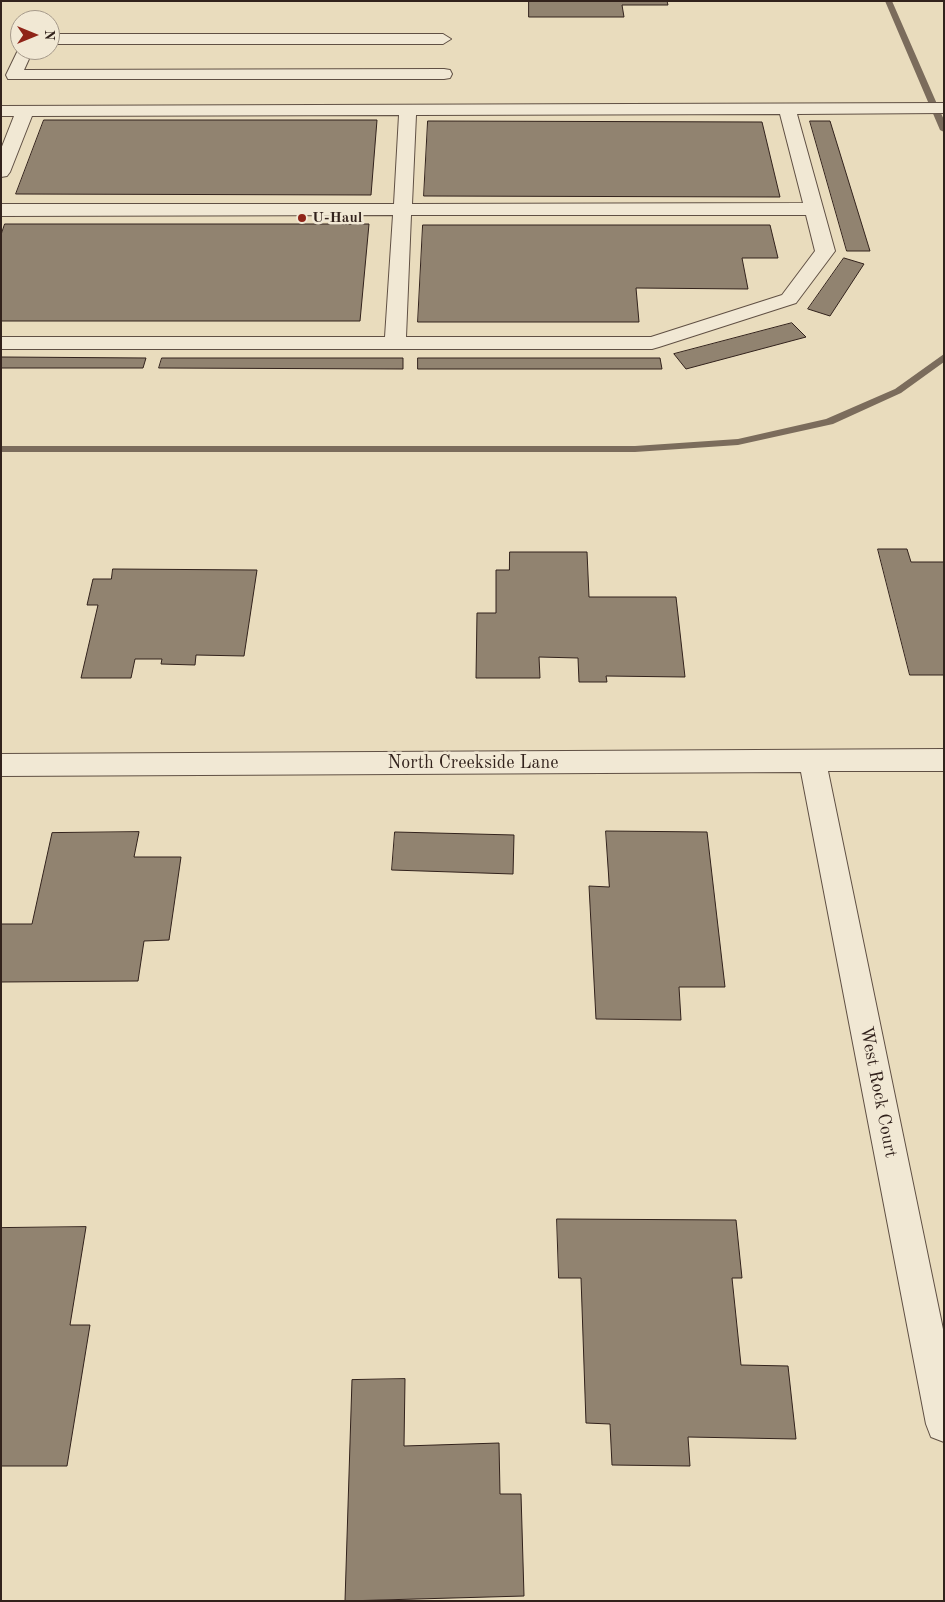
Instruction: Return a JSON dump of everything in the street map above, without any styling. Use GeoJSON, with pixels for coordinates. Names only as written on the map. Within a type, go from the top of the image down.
{"type":"FeatureCollection","features":[{"type":"Feature","properties":{"kind":"street"},"geometry":{"type":"LineString","coordinates":[[60,39],[443,39]]}},
{"type":"Feature","properties":{"kind":"street"},"geometry":{"type":"LineString","coordinates":[[21,60],[14,75],[444,74]]}},
{"type":"Feature","properties":{"kind":"street"},"geometry":{"type":"LineString","coordinates":[[1,343],[652,343],[789,299],[825,251],[787,108]]}},
{"type":"Feature","properties":{"kind":"street"},"geometry":{"type":"LineString","coordinates":[[1,111],[944,108]]}},
{"type":"Feature","properties":{"kind":"street"},"geometry":{"type":"LineString","coordinates":[[395,343],[408,110]]}},
{"type":"Feature","properties":{"kind":"street"},"geometry":{"type":"LineString","coordinates":[[1,172],[25,111]]}},
{"type":"Feature","properties":{"kind":"street"},"geometry":{"type":"LineString","coordinates":[[1,210],[814,209]]}},
{"type":"Feature","properties":{"kind":"street","name":"North Creekside Lane"},"geometry":{"type":"LineString","coordinates":[[1,765],[944,760]]}},
{"type":"Feature","properties":{"kind":"street","name":"West Rock Court"},"geometry":{"type":"LineString","coordinates":[[812,761],[944,1424]]}},
{"type":"Feature","properties":{"kind":"building"},"geometry":{"type":"Polygon","coordinates":[[[529,1],[667,1],[668,5],[622,5],[624,17],[529,17],[529,1]]]}},
{"type":"Feature","properties":{"kind":"building"},"geometry":{"type":"Polygon","coordinates":[[[44,120],[377,120],[371,195],[16,194],[44,120]]]}},
{"type":"Feature","properties":{"kind":"building"},"geometry":{"type":"Polygon","coordinates":[[[428,121],[762,122],[780,197],[424,196],[428,121]]]}},
{"type":"Feature","properties":{"kind":"building"},"geometry":{"type":"Polygon","coordinates":[[[810,121],[830,121],[870,251],[847,251],[810,121]]]}},
{"type":"Feature","properties":{"kind":"building"},"geometry":{"type":"Polygon","coordinates":[[[5,224],[369,224],[360,321],[1,321],[1,235],[5,224]]]}},
{"type":"Feature","properties":{"kind":"building"},"geometry":{"type":"Polygon","coordinates":[[[423,225],[770,225],[778,258],[742,258],[748,289],[636,288],[639,322],[418,322],[423,225]]]}},
{"type":"Feature","properties":{"kind":"building"},"geometry":{"type":"Polygon","coordinates":[[[844,258],[864,264],[830,316],[808,309],[844,258]]]}},
{"type":"Feature","properties":{"kind":"building"},"geometry":{"type":"Polygon","coordinates":[[[792,323],[806,337],[686,369],[674,354],[792,323]]]}},
{"type":"Feature","properties":{"kind":"building"},"geometry":{"type":"Polygon","coordinates":[[[1,357],[146,358],[143,368],[1,368],[1,357]]]}},
{"type":"Feature","properties":{"kind":"building"},"geometry":{"type":"Polygon","coordinates":[[[162,358],[403,358],[403,369],[159,368],[162,358]]]}},
{"type":"Feature","properties":{"kind":"building"},"geometry":{"type":"Polygon","coordinates":[[[418,358],[660,358],[662,369],[418,369],[418,358]]]}},
{"type":"Feature","properties":{"kind":"building"},"geometry":{"type":"Polygon","coordinates":[[[878,549],[907,549],[911,562],[944,562],[944,675],[910,675],[878,549]]]}},
{"type":"Feature","properties":{"kind":"building"},"geometry":{"type":"Polygon","coordinates":[[[510,552],[587,552],[589,597],[676,597],[685,677],[606,676],[607,682],[579,682],[578,658],[539,657],[540,678],[476,678],[477,613],[496,613],[496,570],[509,570],[510,552]]]}},
{"type":"Feature","properties":{"kind":"building"},"geometry":{"type":"Polygon","coordinates":[[[113,569],[257,570],[244,656],[196,655],[195,665],[161,664],[162,659],[135,659],[131,678],[81,678],[98,605],[87,605],[93,579],[111,579],[113,569]]]}},
{"type":"Feature","properties":{"kind":"building"},"geometry":{"type":"Polygon","coordinates":[[[606,831],[707,832],[725,987],[679,987],[681,1020],[596,1019],[589,886],[609,887],[606,831]]]}},
{"type":"Feature","properties":{"kind":"building"},"geometry":{"type":"Polygon","coordinates":[[[139,832],[134,857],[181,857],[169,940],[144,941],[138,981],[1,982],[1,924],[32,924],[52,833],[139,832]]]}},
{"type":"Feature","properties":{"kind":"building"},"geometry":{"type":"Polygon","coordinates":[[[395,832],[514,835],[513,874],[392,870],[395,832]]]}},
{"type":"Feature","properties":{"kind":"building"},"geometry":{"type":"Polygon","coordinates":[[[557,1219],[736,1220],[742,1278],[732,1278],[741,1365],[788,1366],[796,1439],[688,1437],[690,1466],[612,1465],[610,1424],[586,1423],[581,1278],[559,1278],[557,1219]]]}},
{"type":"Feature","properties":{"kind":"building"},"geometry":{"type":"Polygon","coordinates":[[[86,1227],[70,1325],[90,1325],[67,1466],[1,1466],[1,1228],[86,1227]]]}},
{"type":"Feature","properties":{"kind":"building"},"geometry":{"type":"Polygon","coordinates":[[[405,1379],[404,1446],[499,1443],[500,1494],[521,1494],[524,1596],[345,1601],[352,1380],[405,1379]]]}},
{"type":"Feature","properties":{"kind":"waterway"},"geometry":{"type":"LineString","coordinates":[[888,1],[944,130]]}},
{"type":"Feature","properties":{"kind":"waterway"},"geometry":{"type":"LineString","coordinates":[[1,449],[635,449],[738,442],[829,422],[898,391],[944,357]]}},
{"type":"Feature","properties":{"kind":"place","name":"U-Haul"},"geometry":{"type":"Point","coordinates":[302,218]}}]}
